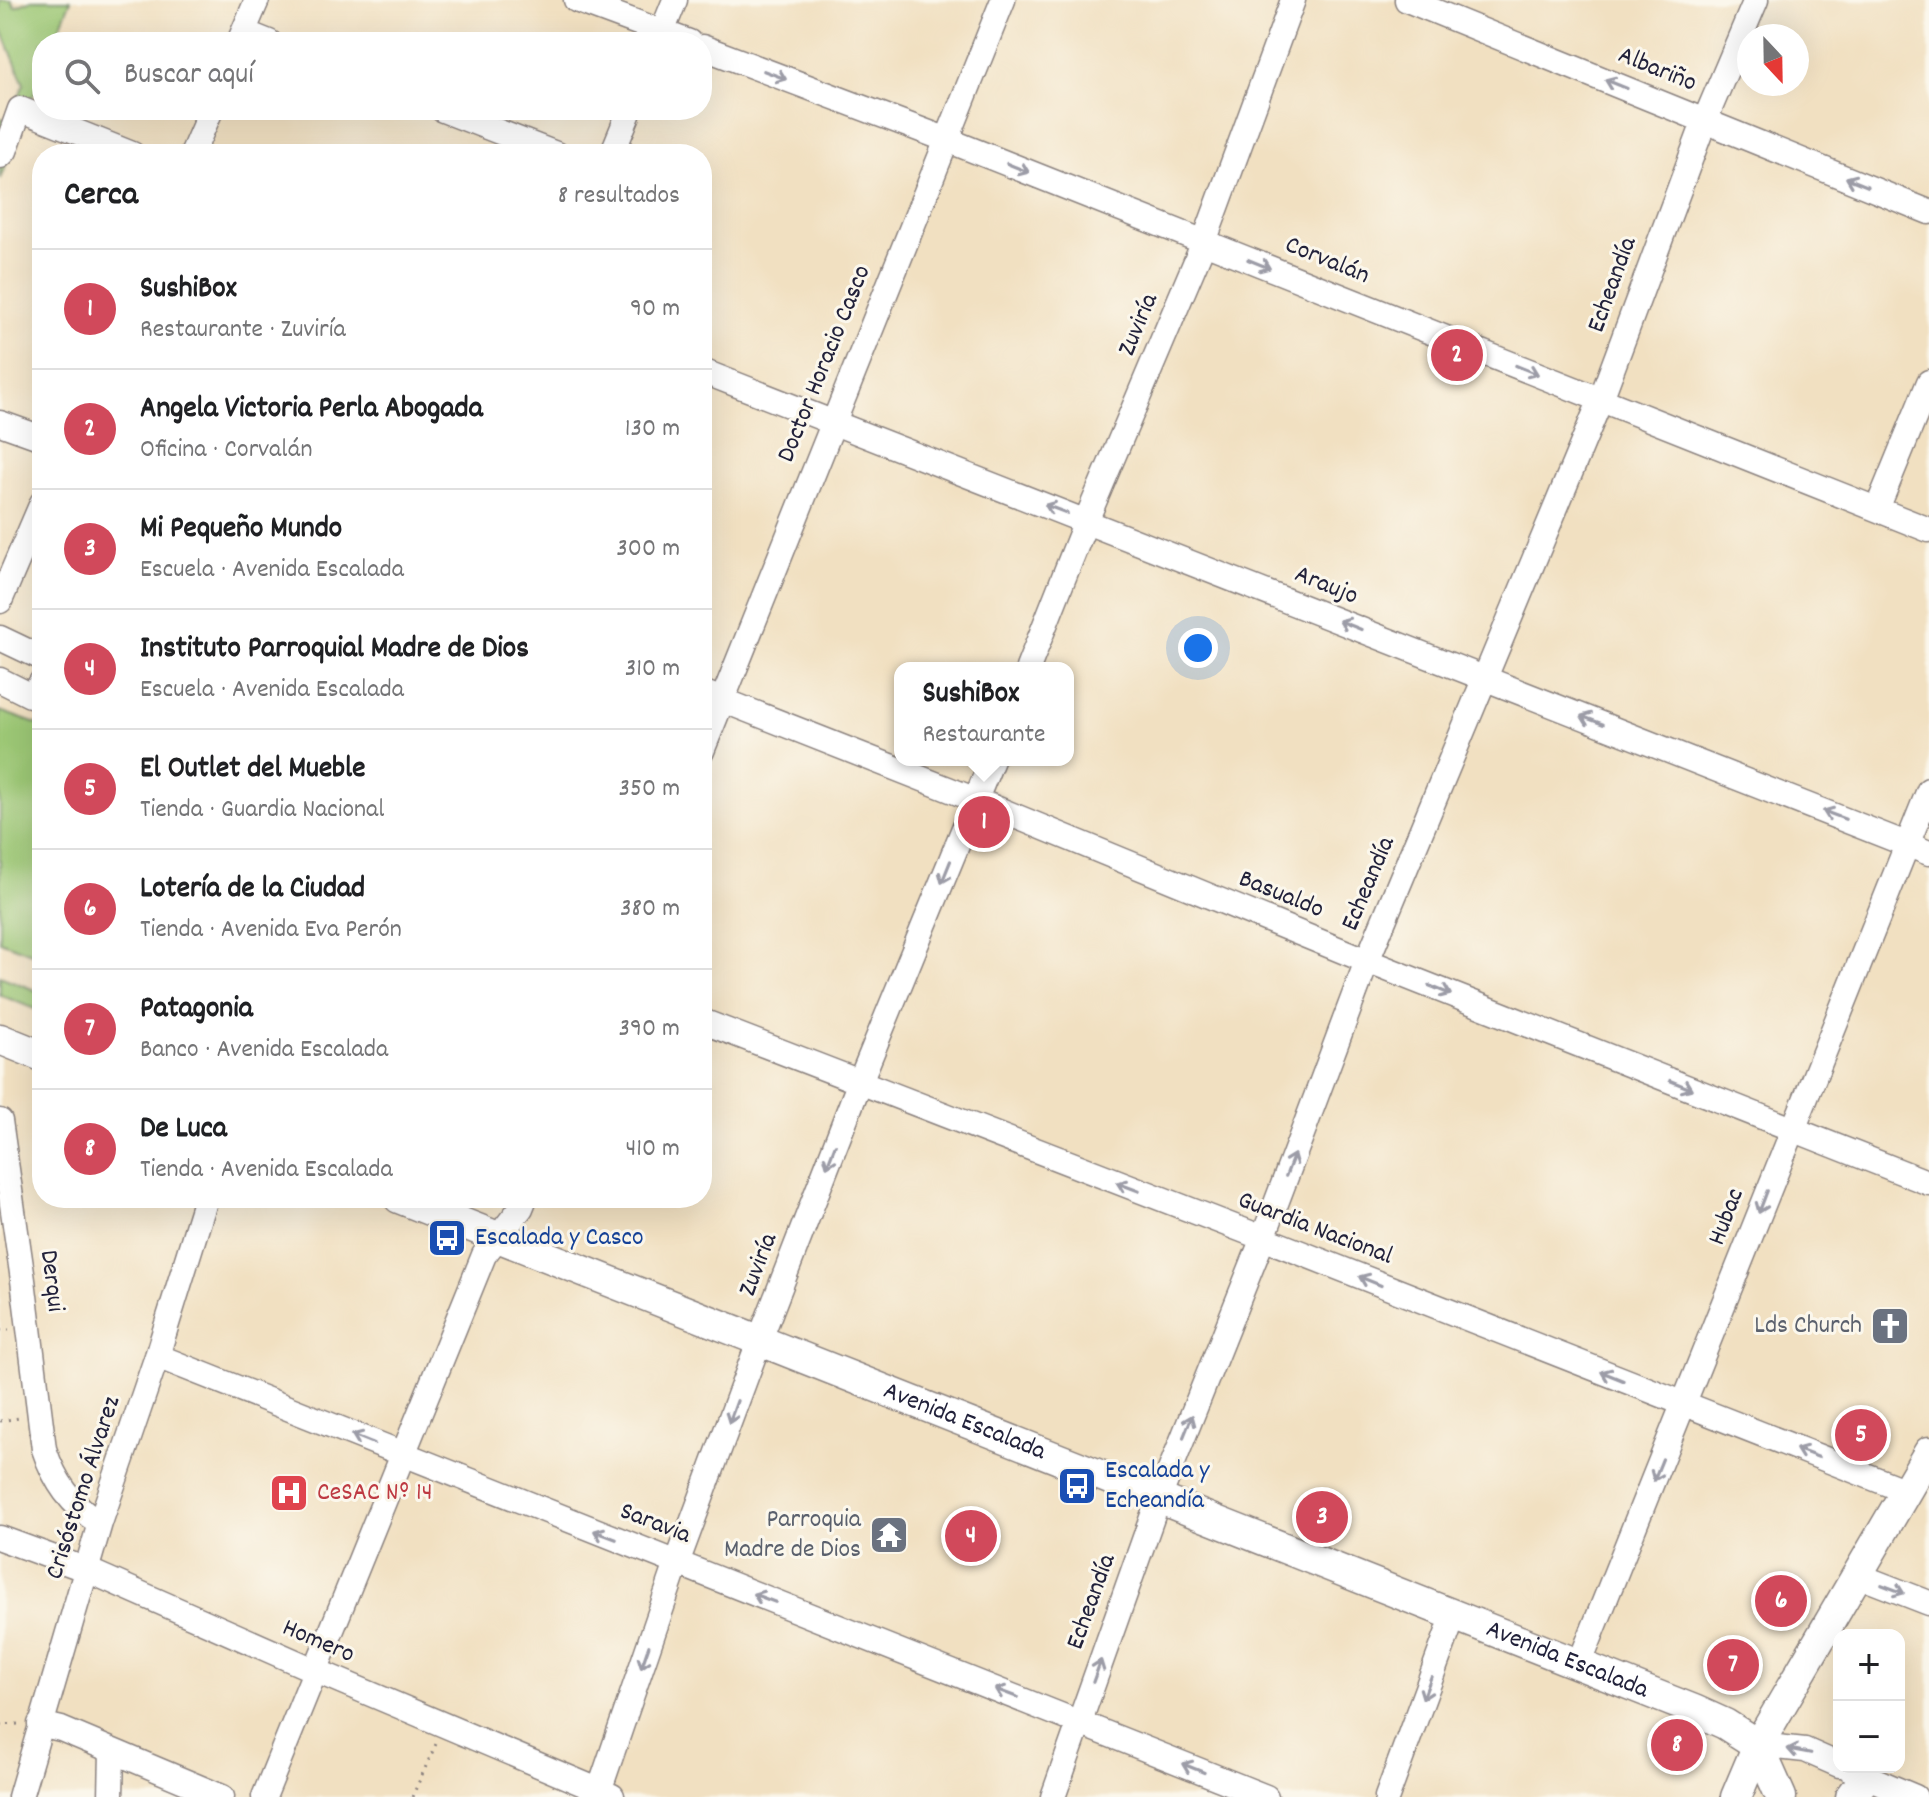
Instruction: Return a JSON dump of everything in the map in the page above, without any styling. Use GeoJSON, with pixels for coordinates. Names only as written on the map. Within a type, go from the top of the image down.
{"type":"FeatureCollection","features":[{"type":"Feature","properties":{"kind":"main road"},"geometry":{"type":"LineString","coordinates":[[0,1039],[32,1052]]}},
{"type":"Feature","properties":{"kind":"main road","name":"Avenida Escalada"},"geometry":{"type":"LineString","coordinates":[[425,1208],[1694,1710],[1725,1724],[1758,1745]]}},
{"type":"Feature","properties":{"kind":"main road"},"geometry":{"type":"LineString","coordinates":[[1736,1797],[1758,1745],[1929,1452]]}},
{"type":"Feature","properties":{"kind":"main road"},"geometry":{"type":"LineString","coordinates":[[1758,1745],[1781,1797]]}},
{"type":"Feature","properties":{"kind":"street"},"geometry":{"type":"LineString","coordinates":[[244,32],[257,0]]}},
{"type":"Feature","properties":{"kind":"street"},"geometry":{"type":"LineString","coordinates":[[576,0],[649,32]]}},
{"type":"Feature","properties":{"kind":"street"},"geometry":{"type":"LineString","coordinates":[[662,32],[675,0]]}},
{"type":"Feature","properties":{"kind":"street","name":"Doctor Horacio Casco"},"geometry":{"type":"LineString","coordinates":[[712,696],[832,421],[1003,0]]}},
{"type":"Feature","properties":{"kind":"street","name":"Zuviría"},"geometry":{"type":"LineString","coordinates":[[1030,662],[1086,521],[1204,242],[1293,0]]}},
{"type":"Feature","properties":{"kind":"street","name":"Albariño"},"geometry":{"type":"LineString","coordinates":[[1407,0],[1929,212]]}},
{"type":"Feature","properties":{"kind":"street","name":"Echeandía"},"geometry":{"type":"LineString","coordinates":[[1053,1797],[1159,1498],[1263,1238],[1367,961],[1601,399],[1705,120],[1756,0]]}},
{"type":"Feature","properties":{"kind":"street","name":"Corvalán"},"geometry":{"type":"LineString","coordinates":[[712,51],[945,139],[1929,530]]}},
{"type":"Feature","properties":{"kind":"street"},"geometry":{"type":"LineString","coordinates":[[0,156],[5,151],[20,109],[32,114]]}},
{"type":"Feature","properties":{"kind":"street"},"geometry":{"type":"LineString","coordinates":[[47,120],[107,144]]}},
{"type":"Feature","properties":{"kind":"street"},"geometry":{"type":"LineString","coordinates":[[196,144],[207,120]]}},
{"type":"Feature","properties":{"kind":"street"},"geometry":{"type":"LineString","coordinates":[[469,120],[530,144]]}},
{"type":"Feature","properties":{"kind":"street"},"geometry":{"type":"LineString","coordinates":[[616,144],[626,120]]}},
{"type":"Feature","properties":{"kind":"street","name":"Araujo"},"geometry":{"type":"LineString","coordinates":[[712,375],[1918,848]]}},
{"type":"Feature","properties":{"kind":"street"},"geometry":{"type":"LineString","coordinates":[[1877,509],[1929,382]]}},
{"type":"Feature","properties":{"kind":"street"},"geometry":{"type":"LineString","coordinates":[[0,423],[32,434]]}},
{"type":"Feature","properties":{"kind":"street"},"geometry":{"type":"LineString","coordinates":[[0,601],[32,526]]}},
{"type":"Feature","properties":{"kind":"street"},"geometry":{"type":"LineString","coordinates":[[3,646],[32,655]]}},
{"type":"Feature","properties":{"kind":"street"},"geometry":{"type":"LineString","coordinates":[[0,680],[32,694]]}},
{"type":"Feature","properties":{"kind":"street","name":"Basualdo"},"geometry":{"type":"LineString","coordinates":[[712,696],[976,800],[1367,961],[1929,1183]]}},
{"type":"Feature","properties":{"kind":"street","name":"Zuviría"},"geometry":{"type":"LineString","coordinates":[[604,1795],[677,1563],[760,1339],[859,1084],[990,766]]}},
{"type":"Feature","properties":{"kind":"street","name":"Hubac"},"geometry":{"type":"LineString","coordinates":[[1579,1665],[1685,1405],[1791,1129],[1918,848],[1929,790]]}},
{"type":"Feature","properties":{"kind":"street","name":"Guardia Nacional"},"geometry":{"type":"LineString","coordinates":[[712,1025],[1906,1491]]}},
{"type":"Feature","properties":{"kind":"street","name":"Derqui"},"geometry":{"type":"LineString","coordinates":[[0,1121],[44,1449],[52,1473],[66,1496],[83,1513],[100,1523]]}},
{"type":"Feature","properties":{"kind":"street","name":"Crisóstomo Álvarez"},"geometry":{"type":"LineString","coordinates":[[20,1797],[100,1523],[203,1208]]}},
{"type":"Feature","properties":{"kind":"street"},"geometry":{"type":"LineString","coordinates":[[264,1797],[484,1255],[521,1208]]}},
{"type":"Feature","properties":{"kind":"street","name":"Saravia"},"geometry":{"type":"LineString","coordinates":[[157,1356],[1266,1797]]}},
{"type":"Feature","properties":{"kind":"street","name":"Homero"},"geometry":{"type":"LineString","coordinates":[[0,1538],[87,1570],[604,1795]]}},
{"type":"Feature","properties":{"kind":"street"},"geometry":{"type":"LineString","coordinates":[[1857,1575],[1929,1603]]}},
{"type":"Feature","properties":{"kind":"street"},"geometry":{"type":"LineString","coordinates":[[1387,1797],[1454,1615]]}},
{"type":"Feature","properties":{"kind":"street"},"geometry":{"type":"LineString","coordinates":[[40,1724],[61,1729],[222,1797]]}},
{"type":"Feature","properties":{"kind":"street","name":"Avenida Escalada"},"geometry":{"type":"LineString","coordinates":[[1758,1745],[1805,1750],[1850,1776],[1915,1797]]}},
{"type":"Feature","properties":{"kind":"street"},"geometry":{"type":"LineString","coordinates":[[111,1797],[112,1751]]}},
{"type":"Feature","properties":{"kind":"path"},"geometry":{"type":"LineString","coordinates":[[412,1797],[443,1725]]}},
{"type":"Feature","properties":{"kind":"green space"},"geometry":{"type":"Polygon","coordinates":[[[0,0],[11,0],[15,7],[32,0],[71,0],[58,32],[32,32],[32,98],[0,179],[0,118],[9,121],[24,84],[0,25],[0,0]]]}},
{"type":"Feature","properties":{"kind":"green space"},"geometry":{"type":"Polygon","coordinates":[[[0,711],[32,722],[32,953],[0,941],[0,711]]]}},
{"type":"Feature","properties":{"kind":"green space"},"geometry":{"type":"Polygon","coordinates":[[[0,976],[32,989],[32,1008],[0,995],[0,976]]]}},
{"type":"Feature","properties":{"kind":"place","name":"Angela Victoria Perla Abogada"},"geometry":{"type":"Point","coordinates":[1457,355]}},
{"type":"Feature","properties":{"kind":"place","name":"SushiBox"},"geometry":{"type":"Point","coordinates":[984,822]}},
{"type":"Feature","properties":{"kind":"place","name":"Escalada y Casco"},"geometry":{"type":"Point","coordinates":[447,1238]}},
{"type":"Feature","properties":{"kind":"place","name":"Lds Church"},"geometry":{"type":"Point","coordinates":[1890,1326]}},
{"type":"Feature","properties":{"kind":"place","name":"El Outlet del Mueble"},"geometry":{"type":"Point","coordinates":[1861,1435]}},
{"type":"Feature","properties":{"kind":"place","name":"Escalada y Echeandía"},"geometry":{"type":"Point","coordinates":[1077,1486]}},
{"type":"Feature","properties":{"kind":"place","name":"CeSAC Nº 14"},"geometry":{"type":"Point","coordinates":[289,1493]}},
{"type":"Feature","properties":{"kind":"place","name":"Mi Pequeño Mundo"},"geometry":{"type":"Point","coordinates":[1322,1517]}},
{"type":"Feature","properties":{"kind":"place","name":"Parroquia Madre de Dios"},"geometry":{"type":"Point","coordinates":[889,1535]}},
{"type":"Feature","properties":{"kind":"place","name":"Instituto Parroquial Madre de Dios"},"geometry":{"type":"Point","coordinates":[971,1536]}},
{"type":"Feature","properties":{"kind":"place","name":"Lotería de la Ciudad"},"geometry":{"type":"Point","coordinates":[1781,1601]}},
{"type":"Feature","properties":{"kind":"place","name":"Patagonia"},"geometry":{"type":"Point","coordinates":[1733,1665]}},
{"type":"Feature","properties":{"kind":"place","name":"De Luca"},"geometry":{"type":"Point","coordinates":[1677,1745]}}]}
